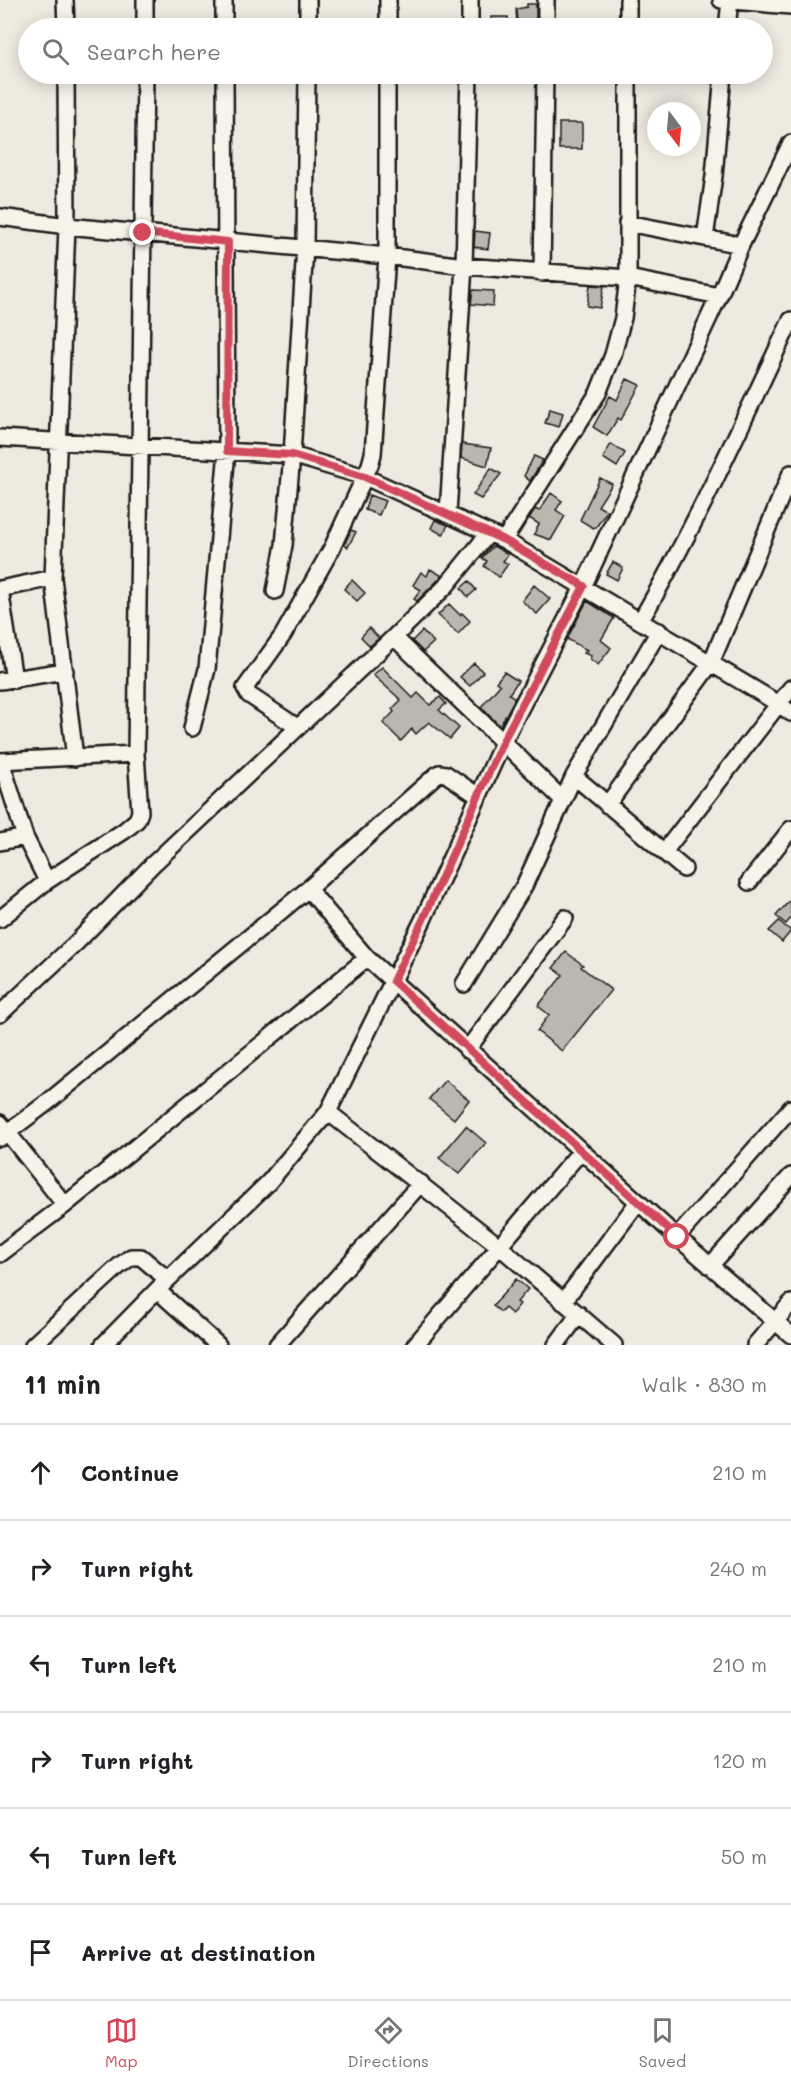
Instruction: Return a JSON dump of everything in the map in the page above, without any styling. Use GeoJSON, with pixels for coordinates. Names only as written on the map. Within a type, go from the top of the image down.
{"type":"FeatureCollection","features":[{"type":"Feature","properties":{"kind":"street"},"geometry":{"type":"LineString","coordinates":[[65,0],[66,18]]}},
{"type":"Feature","properties":{"kind":"street"},"geometry":{"type":"LineString","coordinates":[[145,0],[145,18]]}},
{"type":"Feature","properties":{"kind":"street"},"geometry":{"type":"LineString","coordinates":[[224,0],[225,18]]}},
{"type":"Feature","properties":{"kind":"street"},"geometry":{"type":"LineString","coordinates":[[308,0],[308,18]]}},
{"type":"Feature","properties":{"kind":"street"},"geometry":{"type":"LineString","coordinates":[[387,18],[388,0]]}},
{"type":"Feature","properties":{"kind":"street"},"geometry":{"type":"LineString","coordinates":[[470,0],[470,18]]}},
{"type":"Feature","properties":{"kind":"street"},"geometry":{"type":"LineString","coordinates":[[546,0],[546,18]]}},
{"type":"Feature","properties":{"kind":"street"},"geometry":{"type":"LineString","coordinates":[[628,0],[628,18]]}},
{"type":"Feature","properties":{"kind":"street"},"geometry":{"type":"LineString","coordinates":[[721,0],[785,4]]}},
{"type":"Feature","properties":{"kind":"street"},"geometry":{"type":"LineString","coordinates":[[728,18],[730,1]]}},
{"type":"Feature","properties":{"kind":"street"},"geometry":{"type":"LineString","coordinates":[[66,84],[67,226],[53,578],[75,758]]}},
{"type":"Feature","properties":{"kind":"street"},"geometry":{"type":"LineString","coordinates":[[0,919],[47,881],[137,820],[140,812],[136,754],[144,84]]}},
{"type":"Feature","properties":{"kind":"street"},"geometry":{"type":"LineString","coordinates":[[192,728],[207,669],[227,451],[228,242],[225,84]]}},
{"type":"Feature","properties":{"kind":"street"},"geometry":{"type":"LineString","coordinates":[[275,591],[284,545],[292,455],[305,247],[307,84]]}},
{"type":"Feature","properties":{"kind":"street"},"geometry":{"type":"LineString","coordinates":[[297,727],[249,695],[245,688],[288,626],[332,548],[365,477],[373,454],[387,256],[387,84]]}},
{"type":"Feature","properties":{"kind":"street"},"geometry":{"type":"LineString","coordinates":[[448,513],[464,266],[469,84]]}},
{"type":"Feature","properties":{"kind":"street"},"geometry":{"type":"LineString","coordinates":[[542,273],[545,84]]}},
{"type":"Feature","properties":{"kind":"street"},"geometry":{"type":"LineString","coordinates":[[504,540],[598,393],[613,355],[623,318],[628,278],[628,84]]}},
{"type":"Feature","properties":{"kind":"street"},"geometry":{"type":"LineString","coordinates":[[705,238],[714,176],[722,84]]}},
{"type":"Feature","properties":{"kind":"street"},"geometry":{"type":"LineString","coordinates":[[103,1345],[268,1183],[328,1112],[423,920],[503,741],[584,586],[741,245],[791,143]]}},
{"type":"Feature","properties":{"kind":"street"},"geometry":{"type":"LineString","coordinates":[[0,217],[228,242],[305,247],[464,266],[628,278],[719,296]]}},
{"type":"Feature","properties":{"kind":"street"},"geometry":{"type":"LineString","coordinates":[[627,223],[741,245]]}},
{"type":"Feature","properties":{"kind":"street"},"geometry":{"type":"LineString","coordinates":[[641,620],[673,564],[718,475],[791,320]]}},
{"type":"Feature","properties":{"kind":"street"},"geometry":{"type":"LineString","coordinates":[[0,438],[292,455],[365,477],[504,540],[641,620],[785,709]]}},
{"type":"Feature","properties":{"kind":"street"},"geometry":{"type":"LineString","coordinates":[[607,805],[711,663],[791,473]]}},
{"type":"Feature","properties":{"kind":"street"},"geometry":{"type":"LineString","coordinates":[[0,1014],[76,943],[152,865],[446,586],[489,533]]}},
{"type":"Feature","properties":{"kind":"street"},"geometry":{"type":"LineString","coordinates":[[53,578],[0,589],[7,680],[65,671]]}},
{"type":"Feature","properties":{"kind":"street"},"geometry":{"type":"LineString","coordinates":[[464,984],[524,886],[574,776],[659,631]]}},
{"type":"Feature","properties":{"kind":"street"},"geometry":{"type":"LineString","coordinates":[[394,637],[562,799]]}},
{"type":"Feature","properties":{"kind":"street"},"geometry":{"type":"LineString","coordinates":[[664,852],[785,709],[791,688]]}},
{"type":"Feature","properties":{"kind":"street"},"geometry":{"type":"LineString","coordinates":[[47,881],[25,837],[1,761],[136,754]]}},
{"type":"Feature","properties":{"kind":"street"},"geometry":{"type":"LineString","coordinates":[[65,1205],[3,1131],[308,888],[439,773],[446,774],[478,796]]}},
{"type":"Feature","properties":{"kind":"street"},"geometry":{"type":"LineString","coordinates":[[574,776],[684,869]]}},
{"type":"Feature","properties":{"kind":"street"},"geometry":{"type":"LineString","coordinates":[[749,882],[791,829]]}},
{"type":"Feature","properties":{"kind":"street"},"geometry":{"type":"LineString","coordinates":[[0,842],[25,837]]}},
{"type":"Feature","properties":{"kind":"street"},"geometry":{"type":"LineString","coordinates":[[308,888],[367,958],[677,1237],[791,1335]]}},
{"type":"Feature","properties":{"kind":"street"},"geometry":{"type":"LineString","coordinates":[[467,1050],[565,918]]}},
{"type":"Feature","properties":{"kind":"street"},"geometry":{"type":"LineString","coordinates":[[0,1254],[65,1205],[367,958]]}},
{"type":"Feature","properties":{"kind":"street"},"geometry":{"type":"LineString","coordinates":[[677,1237],[791,1108]]}},
{"type":"Feature","properties":{"kind":"street"},"geometry":{"type":"LineString","coordinates":[[328,1112],[500,1246],[614,1345]]}},
{"type":"Feature","properties":{"kind":"street"},"geometry":{"type":"LineString","coordinates":[[415,1345],[581,1151]]}},
{"type":"Feature","properties":{"kind":"street"},"geometry":{"type":"LineString","coordinates":[[710,1266],[791,1176]]}},
{"type":"Feature","properties":{"kind":"street"},"geometry":{"type":"LineString","coordinates":[[277,1345],[421,1183]]}},
{"type":"Feature","properties":{"kind":"street"},"geometry":{"type":"LineString","coordinates":[[563,1302],[638,1202]]}},
{"type":"Feature","properties":{"kind":"street"},"geometry":{"type":"LineString","coordinates":[[33,1345],[131,1257],[141,1257],[162,1285],[218,1345]]}},
{"type":"Feature","properties":{"kind":"street"},"geometry":{"type":"LineString","coordinates":[[755,1345],[791,1303]]}},
{"type":"Feature","properties":{"kind":"street"},"geometry":{"type":"LineString","coordinates":[[556,1345],[579,1314]]}},
{"type":"Feature","properties":{"kind":"building"},"geometry":{"type":"Polygon","coordinates":[[[527,4],[536,4],[536,18],[517,18],[516,9],[527,7],[527,4]]]}},
{"type":"Feature","properties":{"kind":"building"},"geometry":{"type":"Polygon","coordinates":[[[559,123],[582,123],[582,149],[559,149],[559,123]]]}},
{"type":"Feature","properties":{"kind":"building"},"geometry":{"type":"Polygon","coordinates":[[[475,231],[490,233],[488,249],[474,247],[475,231]]]}},
{"type":"Feature","properties":{"kind":"building"},"geometry":{"type":"Polygon","coordinates":[[[590,285],[604,286],[600,308],[587,306],[590,285]]]}},
{"type":"Feature","properties":{"kind":"building"},"geometry":{"type":"Polygon","coordinates":[[[473,290],[494,291],[493,306],[471,304],[473,290]]]}},
{"type":"Feature","properties":{"kind":"building"},"geometry":{"type":"Polygon","coordinates":[[[627,379],[640,385],[621,420],[618,418],[607,436],[593,427],[610,396],[617,400],[627,379]]]}},
{"type":"Feature","properties":{"kind":"building"},"geometry":{"type":"Polygon","coordinates":[[[550,409],[563,413],[559,427],[545,423],[550,409]]]}},
{"type":"Feature","properties":{"kind":"building"},"geometry":{"type":"Polygon","coordinates":[[[462,444],[491,448],[487,466],[461,458],[462,444]]]}},
{"type":"Feature","properties":{"kind":"building"},"geometry":{"type":"Polygon","coordinates":[[[611,444],[625,453],[617,467],[603,458],[611,444]]]}},
{"type":"Feature","properties":{"kind":"building"},"geometry":{"type":"Polygon","coordinates":[[[534,456],[543,460],[530,481],[524,476],[534,456]]]}},
{"type":"Feature","properties":{"kind":"building"},"geometry":{"type":"Polygon","coordinates":[[[491,468],[501,474],[481,499],[473,495],[491,468]]]}},
{"type":"Feature","properties":{"kind":"building"},"geometry":{"type":"Polygon","coordinates":[[[600,478],[612,484],[598,506],[607,511],[593,528],[580,520],[600,478]]]}},
{"type":"Feature","properties":{"kind":"building"},"geometry":{"type":"Polygon","coordinates":[[[551,493],[562,501],[556,510],[565,516],[551,540],[534,534],[539,524],[529,518],[535,509],[539,511],[551,493]]]}},
{"type":"Feature","properties":{"kind":"building"},"geometry":{"type":"Polygon","coordinates":[[[369,495],[385,501],[379,515],[365,510],[369,495]]]}},
{"type":"Feature","properties":{"kind":"building"},"geometry":{"type":"Polygon","coordinates":[[[435,520],[448,525],[443,535],[431,528],[435,520]]]}},
{"type":"Feature","properties":{"kind":"building"},"geometry":{"type":"Polygon","coordinates":[[[351,530],[356,532],[348,547],[344,545],[351,530]]]}},
{"type":"Feature","properties":{"kind":"building"},"geometry":{"type":"Polygon","coordinates":[[[493,546],[508,554],[503,561],[508,564],[499,577],[484,566],[487,561],[482,558],[493,546]]]}},
{"type":"Feature","properties":{"kind":"building"},"geometry":{"type":"Polygon","coordinates":[[[613,562],[623,568],[617,580],[606,574],[613,562]]]}},
{"type":"Feature","properties":{"kind":"building"},"geometry":{"type":"Polygon","coordinates":[[[430,569],[441,575],[440,578],[417,601],[414,599],[421,590],[413,585],[421,572],[427,576],[430,569]]]}},
{"type":"Feature","properties":{"kind":"building"},"geometry":{"type":"Polygon","coordinates":[[[352,580],[365,593],[357,601],[344,589],[352,580]]]}},
{"type":"Feature","properties":{"kind":"building"},"geometry":{"type":"Polygon","coordinates":[[[469,581],[476,590],[468,597],[461,588],[469,581]]]}},
{"type":"Feature","properties":{"kind":"building"},"geometry":{"type":"Polygon","coordinates":[[[534,585],[550,599],[537,614],[522,601],[534,585]]]}},
{"type":"Feature","properties":{"kind":"building"},"geometry":{"type":"Polygon","coordinates":[[[587,601],[614,618],[601,640],[611,648],[598,665],[590,659],[591,656],[584,653],[587,650],[567,639],[587,601]]]}},
{"type":"Feature","properties":{"kind":"building"},"geometry":{"type":"Polygon","coordinates":[[[449,604],[470,621],[458,634],[438,615],[449,604]]]}},
{"type":"Feature","properties":{"kind":"building"},"geometry":{"type":"Polygon","coordinates":[[[369,628],[379,638],[370,646],[361,637],[369,628]]]}},
{"type":"Feature","properties":{"kind":"building"},"geometry":{"type":"Polygon","coordinates":[[[422,631],[434,642],[423,652],[412,641],[422,631]]]}},
{"type":"Feature","properties":{"kind":"building"},"geometry":{"type":"Polygon","coordinates":[[[474,663],[483,672],[470,686],[460,677],[474,663]]]}},
{"type":"Feature","properties":{"kind":"building"},"geometry":{"type":"Polygon","coordinates":[[[382,667],[413,698],[418,693],[430,705],[440,697],[446,704],[439,710],[459,728],[450,739],[429,722],[416,734],[412,729],[401,741],[383,723],[394,712],[392,709],[401,700],[373,675],[382,667]]]}},
{"type":"Feature","properties":{"kind":"building"},"geometry":{"type":"Polygon","coordinates":[[[504,672],[518,681],[509,694],[515,698],[500,726],[481,707],[500,685],[496,682],[504,672]]]}},
{"type":"Feature","properties":{"kind":"building"},"geometry":{"type":"Polygon","coordinates":[[[791,899],[791,918],[786,924],[776,916],[791,899]]]}},
{"type":"Feature","properties":{"kind":"building"},"geometry":{"type":"Polygon","coordinates":[[[779,921],[791,931],[782,942],[769,931],[779,921]]]}},
{"type":"Feature","properties":{"kind":"building"},"geometry":{"type":"Polygon","coordinates":[[[566,952],[611,990],[562,1051],[537,1031],[549,1015],[538,1006],[563,975],[553,968],[566,952]]]}},
{"type":"Feature","properties":{"kind":"building"},"geometry":{"type":"Polygon","coordinates":[[[445,1080],[469,1100],[454,1119],[429,1099],[445,1080]]]}},
{"type":"Feature","properties":{"kind":"building"},"geometry":{"type":"Polygon","coordinates":[[[466,1126],[486,1143],[459,1174],[439,1158],[466,1126]]]}},
{"type":"Feature","properties":{"kind":"building"},"geometry":{"type":"Polygon","coordinates":[[[516,1279],[528,1289],[517,1302],[520,1304],[512,1314],[505,1308],[501,1312],[493,1306],[516,1279]]]}},
{"type":"Feature","properties":{"kind":"route"},"geometry":{"type":"LineString","coordinates":[[143,233],[228,242],[227,451],[292,455],[365,477],[504,540],[584,586],[503,741],[423,920],[393,981],[499,1079],[677,1237]]}}]}
